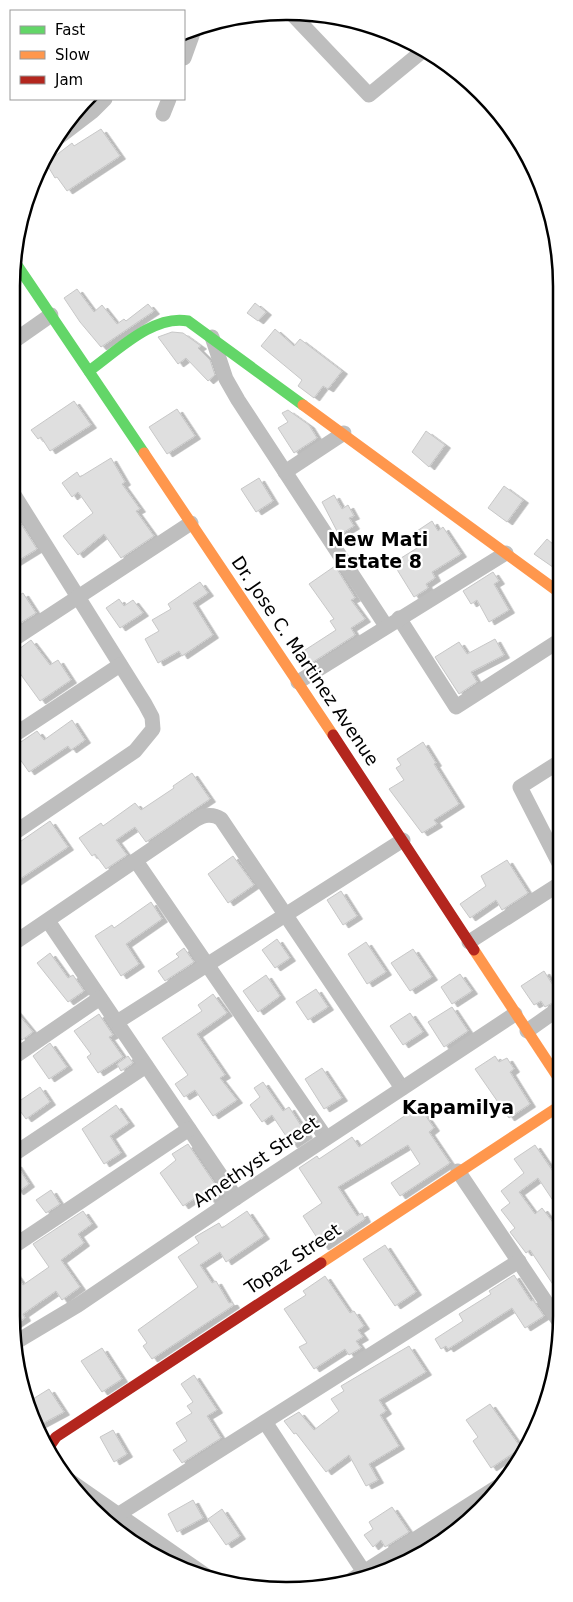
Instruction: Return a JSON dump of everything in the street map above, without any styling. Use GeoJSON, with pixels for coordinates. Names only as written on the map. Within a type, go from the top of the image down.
{"type":"FeatureCollection","features":[{"type":"Feature","properties":{"kind":"street"},"geometry":{"type":"LineString","coordinates":[[298,21],[369,95],[418,55]]}},
{"type":"Feature","properties":{"kind":"street"},"geometry":{"type":"LineString","coordinates":[[185,55],[191,38]]}},
{"type":"Feature","properties":{"kind":"street"},"geometry":{"type":"LineString","coordinates":[[74,126],[104,100]]}},
{"type":"Feature","properties":{"kind":"street"},"geometry":{"type":"LineString","coordinates":[[163,114],[169,100]]}},
{"type":"Feature","properties":{"kind":"street","name":"Dr. Jose C. Martinez Avenue"},"geometry":{"type":"LineString","coordinates":[[21,272],[90,371],[298,682],[553,1070]]}},
{"type":"Feature","properties":{"kind":"street"},"geometry":{"type":"LineString","coordinates":[[20,337],[50,315]]}},
{"type":"Feature","properties":{"kind":"street"},"geometry":{"type":"LineString","coordinates":[[90,371],[165,320],[176,318],[188,321],[212,336],[553,588]]}},
{"type":"Feature","properties":{"kind":"street"},"geometry":{"type":"LineString","coordinates":[[212,336],[226,378],[285,472],[456,707],[553,645]]}},
{"type":"Feature","properties":{"kind":"street"},"geometry":{"type":"LineString","coordinates":[[285,472],[344,434]]}},
{"type":"Feature","properties":{"kind":"street"},"geometry":{"type":"LineString","coordinates":[[20,504],[152,717],[153,729],[147,740],[135,751],[20,829]]}},
{"type":"Feature","properties":{"kind":"street"},"geometry":{"type":"LineString","coordinates":[[20,635],[191,523]]}},
{"type":"Feature","properties":{"kind":"street"},"geometry":{"type":"LineString","coordinates":[[298,682],[506,553]]}},
{"type":"Feature","properties":{"kind":"street"},"geometry":{"type":"LineString","coordinates":[[20,731],[120,665]]}},
{"type":"Feature","properties":{"kind":"street"},"geometry":{"type":"LineString","coordinates":[[553,766],[520,787],[553,851]]}},
{"type":"Feature","properties":{"kind":"street"},"geometry":{"type":"LineString","coordinates":[[20,939],[202,816],[217,816],[222,819],[402,1088]]}},
{"type":"Feature","properties":{"kind":"street"},"geometry":{"type":"LineString","coordinates":[[116,1022],[403,840]]}},
{"type":"Feature","properties":{"kind":"street"},"geometry":{"type":"LineString","coordinates":[[136,861],[326,1138]]}},
{"type":"Feature","properties":{"kind":"street"},"geometry":{"type":"LineString","coordinates":[[469,942],[553,888]]}},
{"type":"Feature","properties":{"kind":"street"},"geometry":{"type":"LineString","coordinates":[[48,921],[236,1198]]}},
{"type":"Feature","properties":{"kind":"street"},"geometry":{"type":"LineString","coordinates":[[20,1053],[100,998]]}},
{"type":"Feature","properties":{"kind":"street"},"geometry":{"type":"LineString","coordinates":[[527,1031],[553,1013]]}},
{"type":"Feature","properties":{"kind":"street","name":"Amethyst Street"},"geometry":{"type":"LineString","coordinates":[[21,1339],[78,1305],[326,1138],[515,1014]]}},
{"type":"Feature","properties":{"kind":"street"},"geometry":{"type":"LineString","coordinates":[[20,1150],[146,1066]]}},
{"type":"Feature","properties":{"kind":"street","name":"Topaz Street"},"geometry":{"type":"LineString","coordinates":[[52,1442],[56,1437],[553,1110]]}},
{"type":"Feature","properties":{"kind":"street"},"geometry":{"type":"LineString","coordinates":[[20,1242],[189,1129]]}},
{"type":"Feature","properties":{"kind":"street"},"geometry":{"type":"LineString","coordinates":[[458,1171],[553,1312]]}},
{"type":"Feature","properties":{"kind":"street"},"geometry":{"type":"LineString","coordinates":[[119,1514],[519,1261]]}},
{"type":"Feature","properties":{"kind":"street"},"geometry":{"type":"LineString","coordinates":[[266,1422],[363,1571]]}},
{"type":"Feature","properties":{"kind":"street"},"geometry":{"type":"LineString","coordinates":[[88,1493],[189,1563]]}},
{"type":"Feature","properties":{"kind":"street"},"geometry":{"type":"LineString","coordinates":[[369,1569],[482,1497]]}},
{"type":"Feature","properties":{"kind":"building"},"geometry":{"type":"Polygon","coordinates":[[[101,129],[120,156],[67,191],[57,177],[55,178],[48,167],[54,157],[72,143],[74,146],[101,129]]]}},
{"type":"Feature","properties":{"kind":"building"},"geometry":{"type":"Polygon","coordinates":[[[77,289],[94,312],[102,305],[117,324],[124,319],[126,321],[148,304],[154,311],[101,347],[80,322],[64,298],[77,289]]]}},
{"type":"Feature","properties":{"kind":"building"},"geometry":{"type":"Polygon","coordinates":[[[255,303],[266,312],[258,321],[247,313],[255,303]]]}},
{"type":"Feature","properties":{"kind":"building"},"geometry":{"type":"Polygon","coordinates":[[[275,329],[294,346],[300,339],[342,371],[328,389],[323,386],[314,398],[298,386],[302,380],[261,346],[275,329]]]}},
{"type":"Feature","properties":{"kind":"building"},"geometry":{"type":"Polygon","coordinates":[[[172,332],[183,333],[201,346],[198,348],[210,360],[215,375],[208,381],[186,358],[178,364],[158,337],[172,332]]]}},
{"type":"Feature","properties":{"kind":"building"},"geometry":{"type":"Polygon","coordinates":[[[74,401],[91,425],[50,451],[41,437],[38,439],[31,430],[74,401]]]}},
{"type":"Feature","properties":{"kind":"building"},"geometry":{"type":"Polygon","coordinates":[[[177,409],[195,436],[167,454],[149,427],[177,409]]]}},
{"type":"Feature","properties":{"kind":"building"},"geometry":{"type":"Polygon","coordinates":[[[288,410],[309,425],[317,438],[294,453],[278,428],[288,422],[282,413],[288,410]]]}},
{"type":"Feature","properties":{"kind":"building"},"geometry":{"type":"Polygon","coordinates":[[[426,431],[445,445],[429,467],[412,452],[426,431]]]}},
{"type":"Feature","properties":{"kind":"building"},"geometry":{"type":"Polygon","coordinates":[[[111,458],[125,482],[122,484],[140,509],[136,511],[154,536],[121,558],[104,534],[78,555],[63,536],[93,513],[78,492],[72,497],[62,483],[77,472],[80,477],[111,458]]]}},
{"type":"Feature","properties":{"kind":"building"},"geometry":{"type":"Polygon","coordinates":[[[259,478],[273,501],[256,512],[241,489],[259,478]]]}},
{"type":"Feature","properties":{"kind":"building"},"geometry":{"type":"Polygon","coordinates":[[[504,486],[523,500],[507,522],[488,508],[504,486]]]}},
{"type":"Feature","properties":{"kind":"building"},"geometry":{"type":"Polygon","coordinates":[[[334,495],[342,509],[348,505],[354,516],[349,518],[354,526],[339,535],[322,502],[334,495]]]}},
{"type":"Feature","properties":{"kind":"building"},"geometry":{"type":"Polygon","coordinates":[[[432,521],[438,531],[443,527],[461,554],[432,572],[435,578],[426,584],[428,588],[414,597],[393,563],[422,545],[414,533],[432,521]]]}},
{"type":"Feature","properties":{"kind":"building"},"geometry":{"type":"Polygon","coordinates":[[[20,522],[37,549],[20,559],[20,522]]]}},
{"type":"Feature","properties":{"kind":"building"},"geometry":{"type":"Polygon","coordinates":[[[547,539],[553,544],[553,567],[534,554],[547,539]]]}},
{"type":"Feature","properties":{"kind":"building"},"geometry":{"type":"Polygon","coordinates":[[[335,566],[355,598],[351,600],[365,619],[351,628],[355,635],[310,664],[302,652],[336,630],[330,621],[334,619],[309,584],[335,566]]]}},
{"type":"Feature","properties":{"kind":"building"},"geometry":{"type":"Polygon","coordinates":[[[493,572],[499,581],[494,584],[509,610],[489,622],[477,600],[471,604],[463,591],[493,572]]]}},
{"type":"Feature","properties":{"kind":"building"},"geometry":{"type":"Polygon","coordinates":[[[200,582],[208,593],[193,603],[213,635],[182,656],[179,651],[158,663],[145,639],[159,631],[152,620],[171,609],[168,604],[200,582]]]}},
{"type":"Feature","properties":{"kind":"building"},"geometry":{"type":"Polygon","coordinates":[[[23,593],[36,613],[20,623],[20,595],[23,593]]]}},
{"type":"Feature","properties":{"kind":"building"},"geometry":{"type":"Polygon","coordinates":[[[119,599],[124,606],[133,600],[143,613],[120,628],[106,608],[119,599]]]}},
{"type":"Feature","properties":{"kind":"building"},"geometry":{"type":"Polygon","coordinates":[[[495,639],[504,655],[471,672],[477,682],[459,694],[435,657],[459,642],[467,654],[495,639]]]}},
{"type":"Feature","properties":{"kind":"building"},"geometry":{"type":"Polygon","coordinates":[[[31,640],[50,665],[58,660],[71,680],[40,701],[20,673],[20,648],[31,640]]]}},
{"type":"Feature","properties":{"kind":"building"},"geometry":{"type":"Polygon","coordinates":[[[72,720],[85,740],[71,750],[68,746],[29,772],[20,759],[20,743],[37,731],[44,740],[72,720]]]}},
{"type":"Feature","properties":{"kind":"building"},"geometry":{"type":"Polygon","coordinates":[[[423,742],[436,763],[434,764],[459,804],[434,820],[437,824],[422,833],[389,789],[404,780],[396,768],[401,765],[397,759],[423,742]]]}},
{"type":"Feature","properties":{"kind":"building"},"geometry":{"type":"Polygon","coordinates":[[[192,773],[210,799],[146,842],[135,827],[116,840],[127,855],[106,869],[95,854],[92,856],[79,838],[101,823],[103,826],[135,803],[141,810],[174,788],[173,786],[192,773]]]}},
{"type":"Feature","properties":{"kind":"building"},"geometry":{"type":"Polygon","coordinates":[[[50,821],[68,847],[20,879],[20,842],[50,821]]]}},
{"type":"Feature","properties":{"kind":"building"},"geometry":{"type":"Polygon","coordinates":[[[233,856],[254,885],[228,903],[208,874],[233,856]]]}},
{"type":"Feature","properties":{"kind":"building"},"geometry":{"type":"Polygon","coordinates":[[[507,860],[528,893],[502,910],[496,900],[470,918],[460,904],[486,886],[481,876],[507,860]]]}},
{"type":"Feature","properties":{"kind":"building"},"geometry":{"type":"Polygon","coordinates":[[[341,891],[357,916],[343,925],[327,900],[341,891]]]}},
{"type":"Feature","properties":{"kind":"building"},"geometry":{"type":"Polygon","coordinates":[[[151,902],[162,919],[126,944],[139,964],[121,976],[95,936],[112,925],[114,928],[151,902]]]}},
{"type":"Feature","properties":{"kind":"building"},"geometry":{"type":"Polygon","coordinates":[[[277,939],[290,958],[275,968],[262,950],[277,939]]]}},
{"type":"Feature","properties":{"kind":"building"},"geometry":{"type":"Polygon","coordinates":[[[366,942],[386,972],[367,984],[348,954],[366,942]]]}},
{"type":"Feature","properties":{"kind":"building"},"geometry":{"type":"Polygon","coordinates":[[[184,948],[194,962],[165,981],[158,971],[179,957],[176,954],[184,948]]]}},
{"type":"Feature","properties":{"kind":"building"},"geometry":{"type":"Polygon","coordinates":[[[413,949],[432,977],[410,991],[391,963],[413,949]]]}},
{"type":"Feature","properties":{"kind":"building"},"geometry":{"type":"Polygon","coordinates":[[[50,953],[68,978],[73,975],[84,991],[68,1002],[37,963],[50,953]]]}},
{"type":"Feature","properties":{"kind":"building"},"geometry":{"type":"Polygon","coordinates":[[[544,971],[553,985],[553,1002],[545,1007],[541,1001],[534,1005],[521,986],[544,971]]]}},
{"type":"Feature","properties":{"kind":"building"},"geometry":{"type":"Polygon","coordinates":[[[460,974],[472,991],[452,1004],[441,987],[460,974]]]}},
{"type":"Feature","properties":{"kind":"building"},"geometry":{"type":"Polygon","coordinates":[[[266,975],[280,996],[258,1012],[243,991],[266,975]]]}},
{"type":"Feature","properties":{"kind":"building"},"geometry":{"type":"Polygon","coordinates":[[[316,989],[328,1007],[308,1020],[296,1002],[316,989]]]}},
{"type":"Feature","properties":{"kind":"building"},"geometry":{"type":"Polygon","coordinates":[[[213,994],[227,1013],[197,1034],[225,1075],[220,1078],[237,1100],[213,1116],[195,1090],[184,1097],[175,1084],[188,1075],[162,1038],[202,1011],[198,1005],[213,994]]]}},
{"type":"Feature","properties":{"kind":"building"},"geometry":{"type":"Polygon","coordinates":[[[452,1007],[468,1031],[444,1047],[428,1022],[452,1007]]]}},
{"type":"Feature","properties":{"kind":"building"},"geometry":{"type":"Polygon","coordinates":[[[410,1013],[423,1032],[403,1045],[390,1026],[410,1013]]]}},
{"type":"Feature","properties":{"kind":"building"},"geometry":{"type":"Polygon","coordinates":[[[99,1014],[113,1035],[109,1037],[123,1057],[98,1073],[87,1057],[91,1054],[74,1031],[99,1014]]]}},
{"type":"Feature","properties":{"kind":"building"},"geometry":{"type":"Polygon","coordinates":[[[20,1016],[33,1032],[22,1040],[20,1037],[20,1016]]]}},
{"type":"Feature","properties":{"kind":"building"},"geometry":{"type":"Polygon","coordinates":[[[50,1043],[67,1067],[49,1079],[33,1056],[50,1043]]]}},
{"type":"Feature","properties":{"kind":"building"},"geometry":{"type":"Polygon","coordinates":[[[128,1056],[133,1063],[121,1071],[117,1064],[128,1056]]]}},
{"type":"Feature","properties":{"kind":"building"},"geometry":{"type":"Polygon","coordinates":[[[495,1056],[499,1062],[507,1058],[514,1069],[510,1072],[530,1104],[509,1118],[475,1069],[495,1056]]]}},
{"type":"Feature","properties":{"kind":"building"},"geometry":{"type":"Polygon","coordinates":[[[322,1068],[342,1098],[324,1109],[305,1079],[322,1068]]]}},
{"type":"Feature","properties":{"kind":"building"},"geometry":{"type":"Polygon","coordinates":[[[263,1082],[283,1111],[289,1107],[307,1135],[292,1145],[272,1115],[262,1122],[250,1105],[260,1097],[254,1088],[263,1082]]]}},
{"type":"Feature","properties":{"kind":"building"},"geometry":{"type":"Polygon","coordinates":[[[40,1087],[50,1102],[26,1119],[20,1111],[20,1101],[40,1087]]]}},
{"type":"Feature","properties":{"kind":"building"},"geometry":{"type":"Polygon","coordinates":[[[116,1105],[129,1123],[110,1136],[121,1153],[104,1164],[82,1129],[116,1105]]]}},
{"type":"Feature","properties":{"kind":"building"},"geometry":{"type":"Polygon","coordinates":[[[419,1106],[434,1128],[429,1132],[450,1163],[400,1196],[391,1183],[420,1164],[408,1145],[338,1187],[357,1216],[362,1213],[365,1219],[323,1247],[303,1216],[322,1203],[299,1168],[317,1156],[319,1159],[352,1137],[359,1147],[419,1106]]]}},
{"type":"Feature","properties":{"kind":"building"},"geometry":{"type":"Polygon","coordinates":[[[188,1144],[221,1193],[210,1201],[204,1192],[183,1206],[160,1173],[176,1160],[172,1154],[188,1144]]]}},
{"type":"Feature","properties":{"kind":"building"},"geometry":{"type":"Polygon","coordinates":[[[535,1145],[553,1172],[553,1200],[538,1178],[519,1192],[535,1214],[542,1208],[553,1222],[553,1284],[530,1250],[526,1253],[510,1232],[515,1228],[501,1210],[510,1203],[501,1191],[524,1173],[514,1159],[535,1145]]]}},
{"type":"Feature","properties":{"kind":"building"},"geometry":{"type":"Polygon","coordinates":[[[20,1170],[29,1184],[20,1191],[20,1170]]]}},
{"type":"Feature","properties":{"kind":"building"},"geometry":{"type":"Polygon","coordinates":[[[51,1190],[60,1204],[46,1213],[36,1200],[51,1190]]]}},
{"type":"Feature","properties":{"kind":"building"},"geometry":{"type":"Polygon","coordinates":[[[83,1211],[92,1224],[78,1234],[84,1243],[61,1260],[80,1287],[62,1300],[56,1291],[23,1314],[25,1318],[20,1321],[20,1281],[23,1285],[49,1267],[33,1244],[83,1211]]]}},
{"type":"Feature","properties":{"kind":"building"},"geometry":{"type":"Polygon","coordinates":[[[247,1211],[264,1236],[226,1262],[220,1252],[200,1265],[212,1283],[216,1281],[229,1303],[232,1302],[234,1305],[152,1359],[143,1346],[147,1343],[138,1330],[198,1287],[178,1257],[199,1243],[195,1237],[219,1223],[222,1228],[247,1211]]]}},
{"type":"Feature","properties":{"kind":"building"},"geometry":{"type":"Polygon","coordinates":[[[385,1245],[416,1292],[395,1306],[363,1259],[385,1245]]]}},
{"type":"Feature","properties":{"kind":"building"},"geometry":{"type":"Polygon","coordinates":[[[514,1275],[531,1301],[533,1300],[544,1316],[525,1328],[512,1308],[448,1349],[446,1346],[441,1349],[435,1339],[463,1321],[459,1314],[491,1294],[489,1291],[514,1275]]]}},
{"type":"Feature","properties":{"kind":"building"},"geometry":{"type":"Polygon","coordinates":[[[325,1276],[350,1313],[354,1311],[364,1326],[358,1330],[363,1337],[356,1341],[361,1348],[349,1355],[345,1349],[314,1369],[299,1347],[307,1343],[284,1309],[306,1295],[303,1291],[325,1276]]]}},
{"type":"Feature","properties":{"kind":"building"},"geometry":{"type":"Polygon","coordinates":[[[409,1346],[426,1372],[379,1400],[386,1411],[380,1415],[399,1446],[369,1464],[378,1480],[366,1486],[349,1455],[326,1472],[296,1433],[294,1434],[284,1421],[299,1412],[314,1430],[339,1411],[331,1399],[344,1391],[341,1386],[409,1346]]]}},
{"type":"Feature","properties":{"kind":"building"},"geometry":{"type":"Polygon","coordinates":[[[102,1348],[122,1379],[102,1392],[81,1361],[102,1348]]]}},
{"type":"Feature","properties":{"kind":"building"},"geometry":{"type":"Polygon","coordinates":[[[194,1375],[217,1410],[207,1416],[221,1438],[182,1463],[173,1450],[187,1441],[176,1423],[192,1413],[187,1406],[193,1402],[181,1384],[194,1375]]]}},
{"type":"Feature","properties":{"kind":"building"},"geometry":{"type":"Polygon","coordinates":[[[49,1389],[64,1412],[43,1423],[33,1399],[49,1389]]]}},
{"type":"Feature","properties":{"kind":"building"},"geometry":{"type":"Polygon","coordinates":[[[490,1404],[519,1445],[515,1452],[491,1468],[473,1441],[478,1437],[466,1420],[490,1404]]]}},
{"type":"Feature","properties":{"kind":"building"},"geometry":{"type":"Polygon","coordinates":[[[113,1430],[127,1454],[114,1462],[100,1437],[113,1430]]]}},
{"type":"Feature","properties":{"kind":"building"},"geometry":{"type":"Polygon","coordinates":[[[193,1500],[203,1518],[177,1532],[168,1514],[193,1500]]]}},
{"type":"Feature","properties":{"kind":"building"},"geometry":{"type":"Polygon","coordinates":[[[392,1507],[409,1532],[385,1547],[381,1540],[373,1547],[364,1535],[373,1529],[369,1522],[392,1507]]]}},
{"type":"Feature","properties":{"kind":"building"},"geometry":{"type":"Polygon","coordinates":[[[222,1509],[240,1536],[226,1545],[208,1519],[222,1509]]]}},
{"type":"Feature","properties":{"kind":"traffic: fast"},"geometry":{"type":"LineString","coordinates":[[21,271],[144,453]]}},
{"type":"Feature","properties":{"kind":"traffic: fast"},"geometry":{"type":"LineString","coordinates":[[89,371],[148,329],[175,320],[188,321],[303,405]]}},
{"type":"Feature","properties":{"kind":"traffic: slow"},"geometry":{"type":"LineString","coordinates":[[303,405],[553,588]]}},
{"type":"Feature","properties":{"kind":"traffic: slow"},"geometry":{"type":"LineString","coordinates":[[144,453],[333,735]]}},
{"type":"Feature","properties":{"kind":"traffic: slow"},"geometry":{"type":"LineString","coordinates":[[474,950],[553,1070]]}},
{"type":"Feature","properties":{"kind":"traffic: slow"},"geometry":{"type":"LineString","coordinates":[[321,1263],[553,1110]]}},
{"type":"Feature","properties":{"kind":"traffic: jam"},"geometry":{"type":"LineString","coordinates":[[333,735],[474,950]]}},
{"type":"Feature","properties":{"kind":"traffic: jam"},"geometry":{"type":"LineString","coordinates":[[52,1442],[56,1437],[321,1263]]}},
{"type":"Feature","properties":{"kind":"district","name":"New Mati Estate 8"},"geometry":{"type":"Point","coordinates":[378,550]}},
{"type":"Feature","properties":{"kind":"district","name":"Kapamilya"},"geometry":{"type":"Point","coordinates":[458,1107]}}]}
